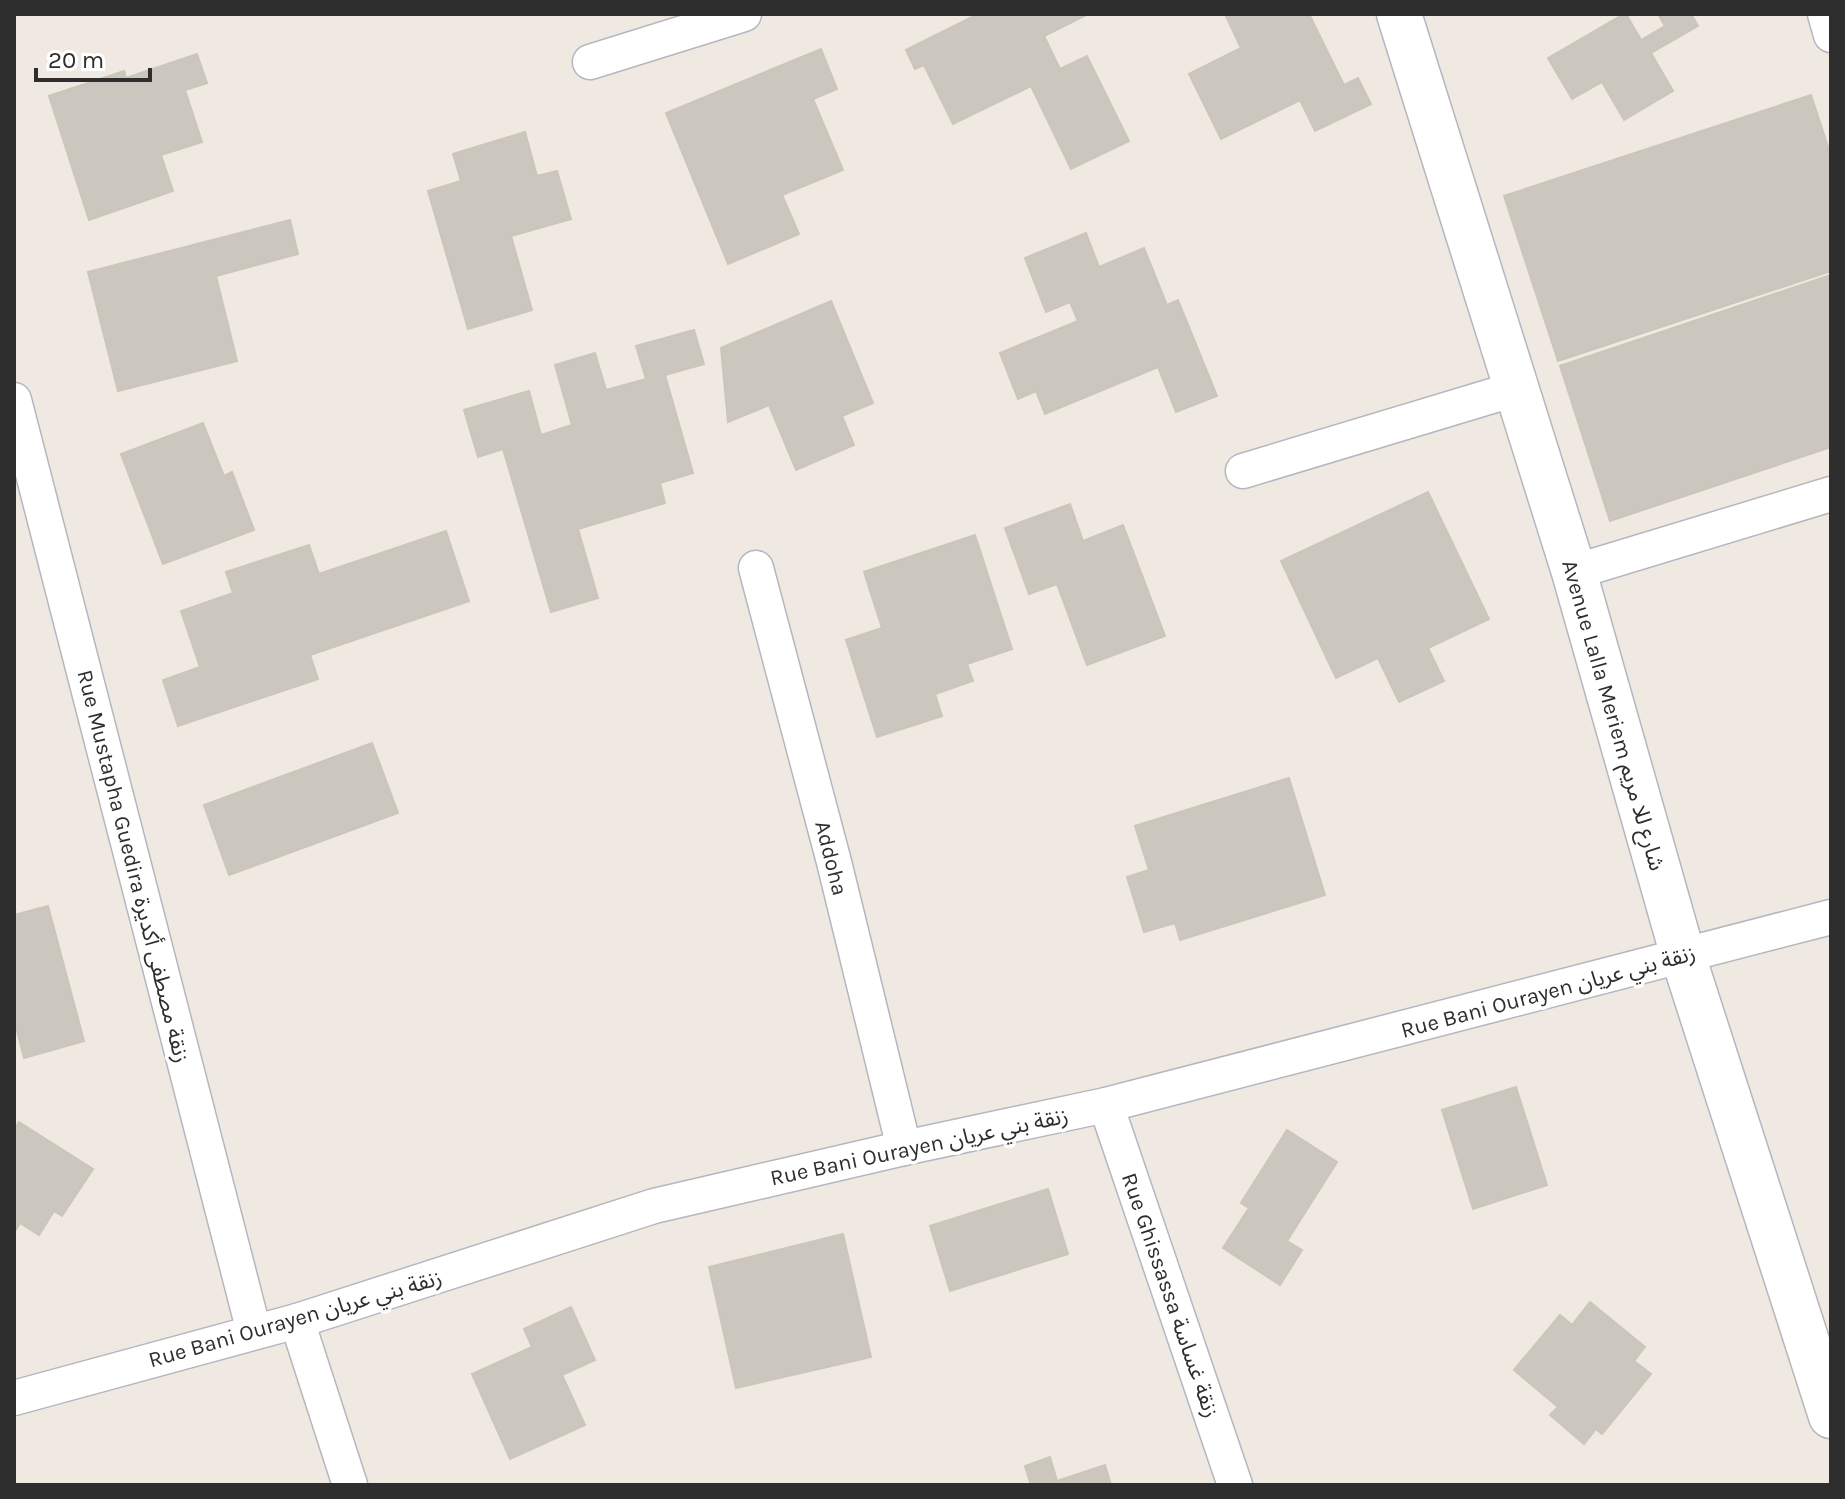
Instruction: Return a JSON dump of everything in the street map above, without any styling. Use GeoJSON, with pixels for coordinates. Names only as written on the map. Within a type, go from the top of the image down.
{"type":"FeatureCollection","features":[{"type":"Feature","properties":{"kind":"street"},"geometry":{"type":"LineString","coordinates":[[590,62],[744,14]]}},
{"type":"Feature","properties":{"kind":"street","name":"Avenue Lalla Meriem شارع للا مريم"},"geometry":{"type":"LineString","coordinates":[[1399,14],[1574,572],[1683,956],[1831,1416]]}},
{"type":"Feature","properties":{"kind":"street"},"geometry":{"type":"LineString","coordinates":[[1825,14],[1831,35]]}},
{"type":"Feature","properties":{"kind":"street"},"geometry":{"type":"LineString","coordinates":[[1243,471],[1515,389]]}},
{"type":"Feature","properties":{"kind":"street","name":"Rue Mustapha Guedira زنقة مصطفى أكديرة"},"geometry":{"type":"LineString","coordinates":[[14,400],[254,1332]]}},
{"type":"Feature","properties":{"kind":"street"},"geometry":{"type":"LineString","coordinates":[[1574,572],[1831,494]]}},
{"type":"Feature","properties":{"kind":"street","name":"Addoha"},"geometry":{"type":"LineString","coordinates":[[756,568],[834,862],[904,1148]]}},
{"type":"Feature","properties":{"kind":"street","name":"Rue Bani Ourayen زنقة بني عريان"},"geometry":{"type":"LineString","coordinates":[[14,1398],[297,1321],[654,1206],[1106,1105],[1831,917]]}},
{"type":"Feature","properties":{"kind":"street","name":"Rue Ghissassa زنقة غساسة"},"geometry":{"type":"LineString","coordinates":[[1106,1105],[1235,1485]]}},
{"type":"Feature","properties":{"kind":"street"},"geometry":{"type":"LineString","coordinates":[[297,1321],[350,1485]]}},
{"type":"Feature","properties":{"kind":"building"},"geometry":{"type":"Polygon","coordinates":[[[978,14],[1088,14],[1044,36],[1060,69],[1087,56],[1129,141],[1071,169],[1031,86],[953,124],[924,65],[915,69],[906,50],[978,14]]]}},
{"type":"Feature","properties":{"kind":"building"},"geometry":{"type":"Polygon","coordinates":[[[1225,14],[1309,14],[1344,85],[1358,78],[1371,104],[1315,131],[1300,100],[1221,139],[1189,74],[1241,48],[1225,14]]]}},
{"type":"Feature","properties":{"kind":"building"},"geometry":{"type":"Polygon","coordinates":[[[1624,14],[1641,40],[1665,26],[1658,14],[1691,14],[1698,26],[1651,53],[1673,91],[1624,120],[1602,82],[1572,99],[1548,58],[1624,14]]]}},
{"type":"Feature","properties":{"kind":"building"},"geometry":{"type":"Polygon","coordinates":[[[821,49],[837,89],[813,99],[843,170],[782,195],[799,234],[728,264],[666,113],[821,49]]]}},
{"type":"Feature","properties":{"kind":"building"},"geometry":{"type":"Polygon","coordinates":[[[197,54],[207,83],[185,90],[202,142],[161,155],[173,191],[89,220],[49,96],[124,71],[126,78],[197,54]]]}},
{"type":"Feature","properties":{"kind":"building"},"geometry":{"type":"Polygon","coordinates":[[[1811,95],[1831,156],[1831,271],[1558,361],[1504,196],[1811,95]]]}},
{"type":"Feature","properties":{"kind":"building"},"geometry":{"type":"Polygon","coordinates":[[[525,132],[537,176],[557,171],[571,219],[511,236],[532,310],[468,329],[428,191],[461,181],[453,154],[525,132]]]}},
{"type":"Feature","properties":{"kind":"building"},"geometry":{"type":"Polygon","coordinates":[[[290,220],[298,254],[216,276],[237,361],[118,391],[88,272],[290,220]]]}},
{"type":"Feature","properties":{"kind":"building"},"geometry":{"type":"Polygon","coordinates":[[[1086,233],[1099,267],[1144,248],[1167,305],[1178,300],[1217,396],[1176,412],[1158,367],[1045,414],[1036,391],[1018,399],[1000,353],[1078,321],[1070,302],[1046,312],[1025,258],[1086,233]]]}},
{"type":"Feature","properties":{"kind":"building"},"geometry":{"type":"Polygon","coordinates":[[[1831,275],[1831,447],[1610,521],[1560,366],[1831,275]]]}},
{"type":"Feature","properties":{"kind":"building"},"geometry":{"type":"Polygon","coordinates":[[[831,301],[873,403],[842,416],[854,445],[796,470],[769,405],[728,422],[721,348],[831,301]]]}},
{"type":"Feature","properties":{"kind":"building"},"geometry":{"type":"Polygon","coordinates":[[[694,330],[704,364],[665,375],[693,473],[660,483],[665,503],[578,529],[598,598],[551,612],[503,449],[478,457],[464,410],[529,391],[541,435],[572,425],[555,365],[595,353],[606,390],[646,379],[636,346],[694,330]]]}},
{"type":"Feature","properties":{"kind":"building"},"geometry":{"type":"Polygon","coordinates":[[[203,423],[224,476],[232,472],[254,530],[163,564],[121,454],[203,423]]]}},
{"type":"Feature","properties":{"kind":"building"},"geometry":{"type":"Polygon","coordinates":[[[1428,492],[1489,619],[1428,648],[1444,681],[1399,702],[1378,658],[1336,678],[1281,561],[1428,492]]]}},
{"type":"Feature","properties":{"kind":"building"},"geometry":{"type":"Polygon","coordinates":[[[1070,504],[1083,541],[1123,525],[1165,636],[1087,665],[1057,584],[1029,594],[1005,528],[1070,504]]]}},
{"type":"Feature","properties":{"kind":"building"},"geometry":{"type":"Polygon","coordinates":[[[446,531],[469,601],[310,655],[318,679],[178,726],[163,680],[200,667],[181,611],[233,593],[226,572],[309,545],[319,574],[446,531]]]}},
{"type":"Feature","properties":{"kind":"building"},"geometry":{"type":"Polygon","coordinates":[[[975,535],[1012,649],[967,664],[973,681],[935,694],[942,716],[877,737],[846,640],[882,628],[864,572],[975,535]]]}},
{"type":"Feature","properties":{"kind":"building"},"geometry":{"type":"Polygon","coordinates":[[[372,743],[398,813],[229,875],[204,805],[372,743]]]}},
{"type":"Feature","properties":{"kind":"building"},"geometry":{"type":"Polygon","coordinates":[[[1289,778],[1325,895],[1180,940],[1175,923],[1144,932],[1127,877],[1149,870],[1135,826],[1289,778]]]}},
{"type":"Feature","properties":{"kind":"building"},"geometry":{"type":"Polygon","coordinates":[[[48,906],[84,1041],[24,1058],[14,1019],[14,915],[48,906]]]}},
{"type":"Feature","properties":{"kind":"building"},"geometry":{"type":"Polygon","coordinates":[[[1516,1087],[1547,1185],[1473,1209],[1442,1110],[1516,1087]]]}},
{"type":"Feature","properties":{"kind":"building"},"geometry":{"type":"Polygon","coordinates":[[[19,1122],[93,1169],[62,1216],[54,1211],[39,1235],[20,1223],[14,1233],[14,1130],[19,1122]]]}},
{"type":"Feature","properties":{"kind":"building"},"geometry":{"type":"Polygon","coordinates":[[[1287,1130],[1337,1162],[1287,1241],[1302,1250],[1280,1285],[1223,1248],[1249,1208],[1241,1203],[1287,1130]]]}},
{"type":"Feature","properties":{"kind":"building"},"geometry":{"type":"Polygon","coordinates":[[[1048,1189],[1068,1254],[950,1291],[930,1226],[1048,1189]]]}},
{"type":"Feature","properties":{"kind":"building"},"geometry":{"type":"Polygon","coordinates":[[[843,1234],[871,1357],[736,1388],[709,1267],[843,1234]]]}},
{"type":"Feature","properties":{"kind":"building"},"geometry":{"type":"Polygon","coordinates":[[[1590,1302],[1645,1347],[1634,1361],[1651,1374],[1602,1434],[1596,1429],[1584,1444],[1550,1415],[1558,1407],[1514,1370],[1560,1315],[1572,1325],[1590,1302]]]}},
{"type":"Feature","properties":{"kind":"building"},"geometry":{"type":"Polygon","coordinates":[[[571,1307],[595,1360],[562,1375],[585,1425],[510,1459],[472,1374],[532,1347],[524,1329],[571,1307]]]}},
{"type":"Feature","properties":{"kind":"building"},"geometry":{"type":"Polygon","coordinates":[[[1050,1457],[1057,1481],[1105,1465],[1111,1485],[1031,1485],[1025,1466],[1050,1457]]]}}]}
